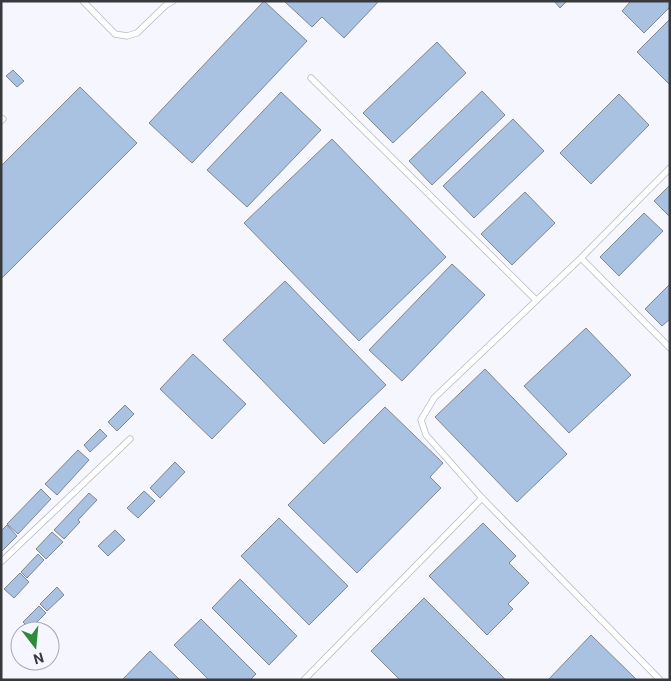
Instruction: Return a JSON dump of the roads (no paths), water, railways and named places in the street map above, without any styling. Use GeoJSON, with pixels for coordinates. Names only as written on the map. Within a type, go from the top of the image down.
{"type":"FeatureCollection","features":[{"type":"Feature","properties":{"kind":"lane"},"geometry":{"type":"LineString","coordinates":[[83,1],[116,34],[126,36],[136,33],[172,1]]}},
{"type":"Feature","properties":{"kind":"lane"},"geometry":{"type":"LineString","coordinates":[[311,78],[536,300]]}},
{"type":"Feature","properties":{"kind":"lane"},"geometry":{"type":"LineString","coordinates":[[660,680],[482,498],[426,435],[421,420],[434,398],[580,258],[670,168]]}},
{"type":"Feature","properties":{"kind":"lane"},"geometry":{"type":"LineString","coordinates":[[580,258],[670,348]]}},
{"type":"Feature","properties":{"kind":"lane"},"geometry":{"type":"LineString","coordinates":[[1,562],[130,439]]}},
{"type":"Feature","properties":{"kind":"lane"},"geometry":{"type":"LineString","coordinates":[[304,680],[482,498]]}}]}
